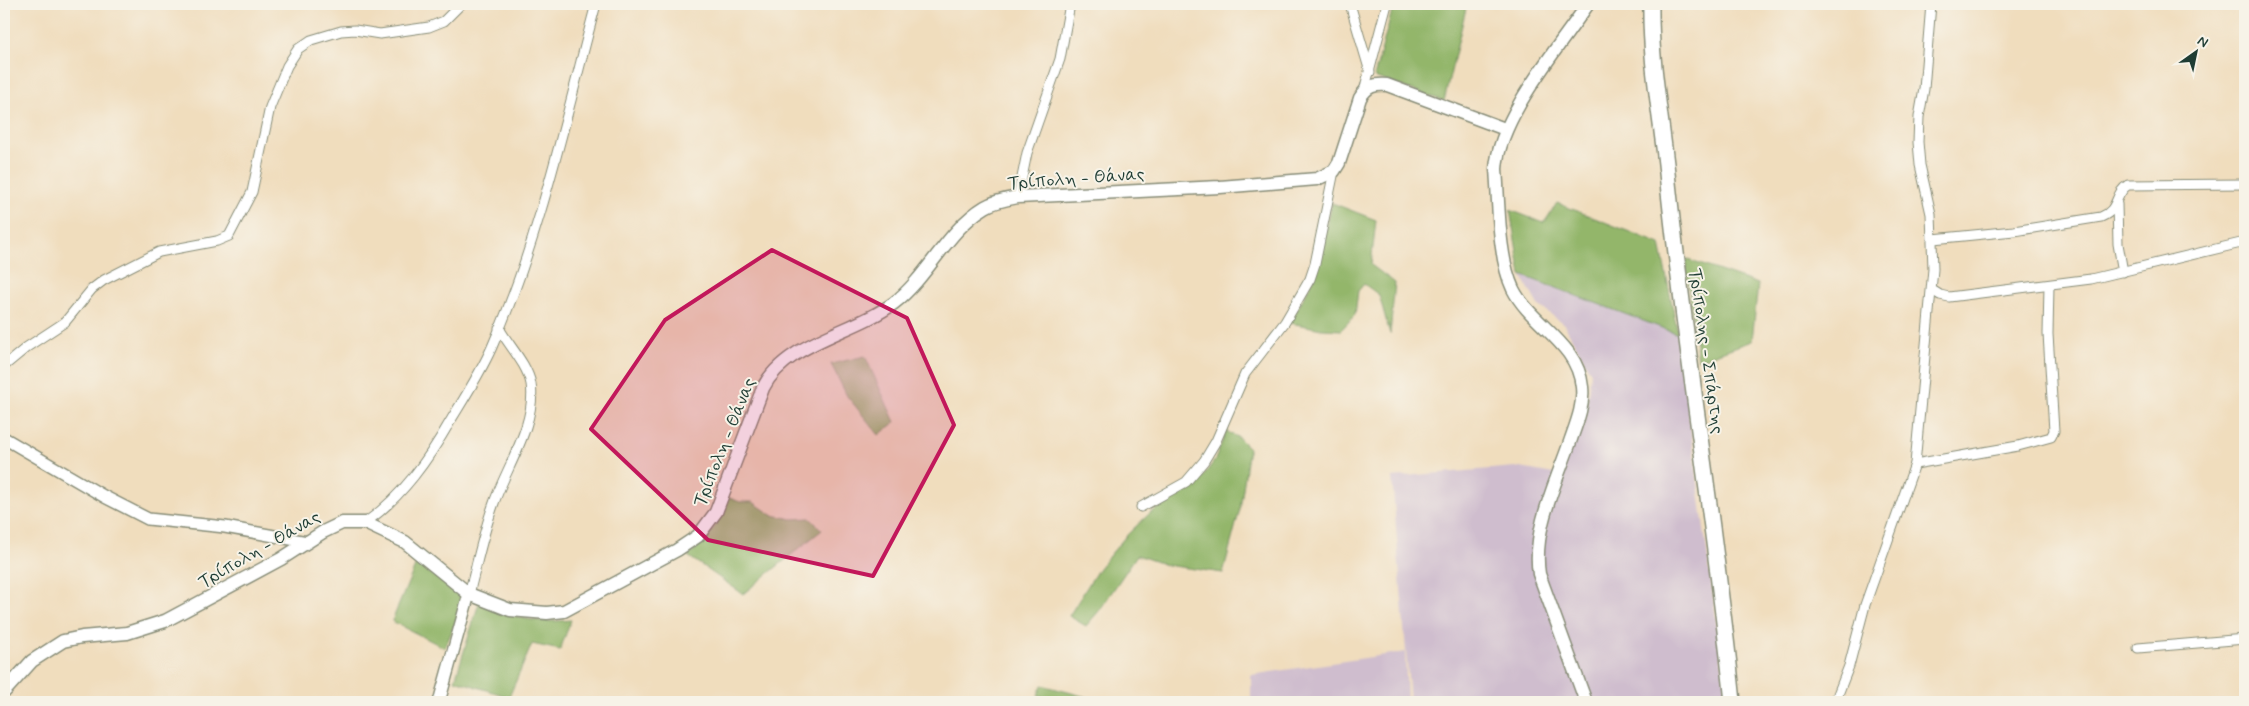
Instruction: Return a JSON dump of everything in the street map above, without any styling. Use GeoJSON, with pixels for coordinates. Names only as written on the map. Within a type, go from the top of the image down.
{"type":"FeatureCollection","features":[{"type":"Feature","properties":{"kind":"main road"},"geometry":{"type":"LineString","coordinates":[[1586,702],[1539,574],[1537,561],[1542,524],[1579,417],[1583,398],[1582,384],[1574,362],[1565,348],[1518,298],[1509,280],[1503,247],[1496,169],[1497,156],[1505,128],[1588,4]]}},
{"type":"Feature","properties":{"kind":"main road","name":"Τρίπολης - Σπάρτης"},"geometry":{"type":"LineString","coordinates":[[1651,4],[1652,57],[1664,139],[1678,285],[1721,587],[1733,702]]}},
{"type":"Feature","properties":{"kind":"main road"},"geometry":{"type":"LineString","coordinates":[[1334,171],[1340,162],[1364,91],[1374,85],[1388,86],[1505,128]]}},
{"type":"Feature","properties":{"kind":"main road","name":"Τρίπολη - Θάνας"},"geometry":{"type":"LineString","coordinates":[[4,692],[32,661],[63,641],[127,633],[165,621],[266,567],[332,527],[342,524],[365,524],[405,542],[469,594],[510,610],[557,613],[576,605],[689,544],[705,528],[716,512],[763,388],[774,369],[795,354],[854,325],[894,302],[914,284],[970,218],[986,206],[997,201],[1018,197],[1278,183],[1317,179],[1334,171]]}},
{"type":"Feature","properties":{"kind":"street"},"geometry":{"type":"LineString","coordinates":[[4,366],[28,346],[65,322],[92,289],[104,280],[159,252],[216,241],[229,236],[252,192],[273,100],[293,55],[305,43],[345,30],[374,34],[429,27],[444,21],[462,4]]}},
{"type":"Feature","properties":{"kind":"street"},"geometry":{"type":"LineString","coordinates":[[365,524],[394,499],[413,478],[438,443],[492,348],[540,213],[596,4]]}},
{"type":"Feature","properties":{"kind":"street"},"geometry":{"type":"LineString","coordinates":[[1018,197],[1027,154],[1060,59],[1070,4]]}},
{"type":"Feature","properties":{"kind":"street"},"geometry":{"type":"LineString","coordinates":[[1350,4],[1370,72]]}},
{"type":"Feature","properties":{"kind":"street"},"geometry":{"type":"LineString","coordinates":[[1364,91],[1387,4]]}},
{"type":"Feature","properties":{"kind":"street"},"geometry":{"type":"LineString","coordinates":[[1836,702],[1849,666],[1865,605],[1915,464],[1932,290],[1933,239],[1918,142],[1918,117],[1925,79],[1931,4]]}},
{"type":"Feature","properties":{"kind":"street"},"geometry":{"type":"LineString","coordinates":[[1141,507],[1186,482],[1211,451],[1245,374],[1285,322],[1310,278],[1315,264],[1334,171]]}},
{"type":"Feature","properties":{"kind":"street"},"geometry":{"type":"LineString","coordinates":[[2123,272],[2117,237],[2117,204],[2122,190],[2128,186],[2245,184]]}},
{"type":"Feature","properties":{"kind":"street"},"geometry":{"type":"LineString","coordinates":[[1933,239],[2087,221],[2107,215],[2117,204]]}},
{"type":"Feature","properties":{"kind":"street"},"geometry":{"type":"LineString","coordinates":[[1932,290],[1940,295],[1949,297],[2049,285],[2123,272],[2245,242]]}},
{"type":"Feature","properties":{"kind":"street"},"geometry":{"type":"LineString","coordinates":[[1915,464],[2036,442],[2051,437],[2054,431],[2048,334],[2049,285]]}},
{"type":"Feature","properties":{"kind":"street"},"geometry":{"type":"LineString","coordinates":[[439,702],[483,535],[500,485],[515,456],[529,410],[531,387],[528,374],[499,328]]}},
{"type":"Feature","properties":{"kind":"street"},"geometry":{"type":"LineString","coordinates":[[4,438],[105,498],[148,519],[216,525],[307,542]]}},
{"type":"Feature","properties":{"kind":"street"},"geometry":{"type":"LineString","coordinates":[[2138,648],[2245,639]]}},
{"type":"Feature","properties":{"kind":"highlighted area"},"geometry":{"type":"Polygon","coordinates":[[[772,250],[907,318],[954,425],[873,576],[708,540],[591,429],[665,320],[772,250]]]}},
{"type":"Feature","properties":{"kind":"shaded area"},"geometry":{"type":"Polygon","coordinates":[[[1521,275],[1678,334],[1727,702],[1410,702],[1392,477],[1515,467],[1554,474],[1584,424],[1591,373],[1564,324],[1538,305],[1521,275]]]}},
{"type":"Feature","properties":{"kind":"shaded area"},"geometry":{"type":"Polygon","coordinates":[[[1405,652],[1407,702],[1251,702],[1251,675],[1405,652]]]}},
{"type":"Feature","properties":{"kind":"green space"},"geometry":{"type":"Polygon","coordinates":[[[1394,4],[1467,4],[1444,101],[1374,77],[1394,4]]]}},
{"type":"Feature","properties":{"kind":"green space"},"geometry":{"type":"Polygon","coordinates":[[[1332,203],[1376,220],[1371,265],[1395,283],[1390,334],[1379,295],[1364,284],[1358,291],[1355,315],[1341,330],[1322,329],[1290,323],[1317,272],[1332,203]]]}},
{"type":"Feature","properties":{"kind":"green space"},"geometry":{"type":"Polygon","coordinates":[[[1557,203],[1660,244],[1678,334],[1521,275],[1510,210],[1544,223],[1557,203]]]}},
{"type":"Feature","properties":{"kind":"green space"},"geometry":{"type":"Polygon","coordinates":[[[1685,259],[1758,284],[1752,341],[1698,360],[1685,259]]]}},
{"type":"Feature","properties":{"kind":"green space"},"geometry":{"type":"Polygon","coordinates":[[[865,356],[895,422],[879,435],[847,396],[831,364],[865,356]]]}},
{"type":"Feature","properties":{"kind":"green space"},"geometry":{"type":"Polygon","coordinates":[[[1226,431],[1239,438],[1249,448],[1240,509],[1223,573],[1166,565],[1137,555],[1099,611],[1086,626],[1069,616],[1099,568],[1126,536],[1149,514],[1199,482],[1215,460],[1226,431]]]}},
{"type":"Feature","properties":{"kind":"green space"},"geometry":{"type":"Polygon","coordinates":[[[727,497],[740,502],[753,502],[772,515],[792,519],[810,518],[822,530],[743,594],[688,556],[703,542],[712,530],[727,497]]]}},
{"type":"Feature","properties":{"kind":"green space"},"geometry":{"type":"Polygon","coordinates":[[[416,564],[466,596],[445,648],[392,621],[416,564]]]}},
{"type":"Feature","properties":{"kind":"green space"},"geometry":{"type":"Polygon","coordinates":[[[479,603],[534,620],[571,620],[560,650],[532,644],[509,697],[455,680],[479,603]]]}},
{"type":"Feature","properties":{"kind":"green space"},"geometry":{"type":"Polygon","coordinates":[[[1042,685],[1105,702],[1058,702],[1038,695],[1042,685]]]}}]}
